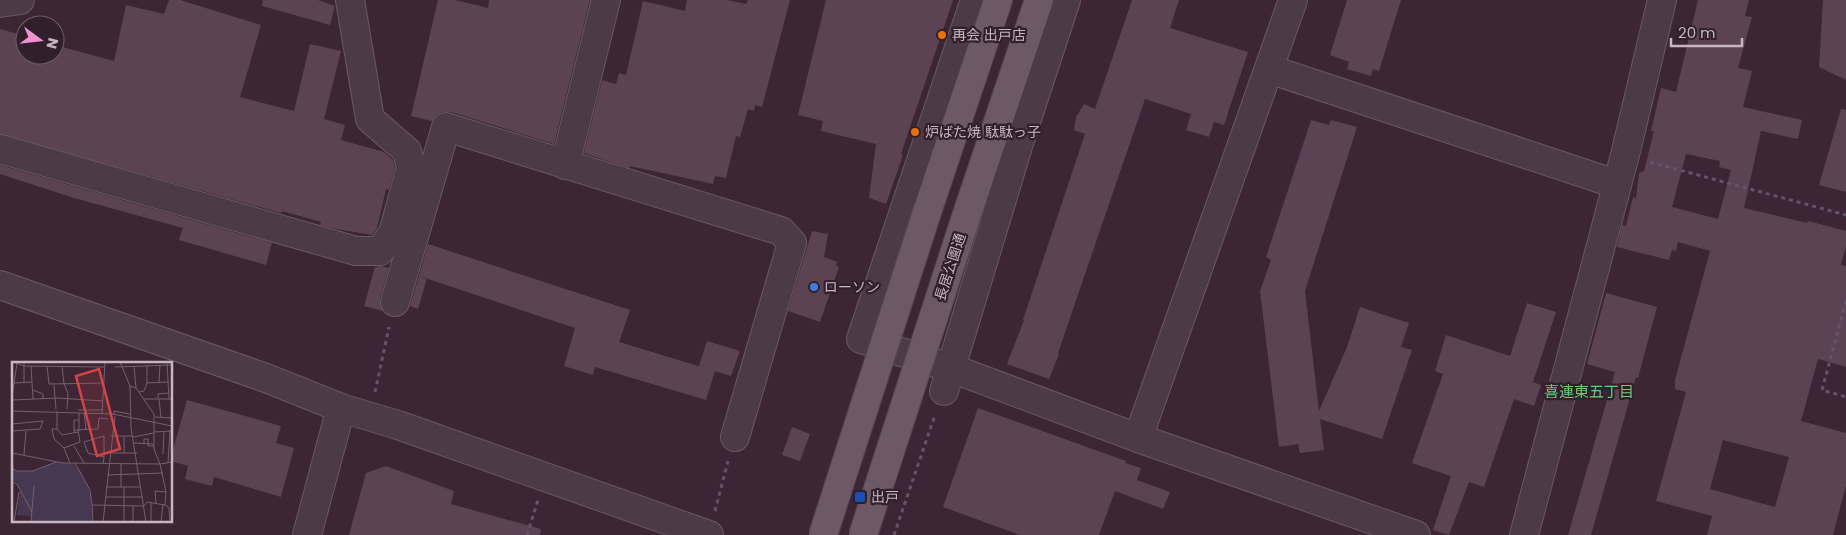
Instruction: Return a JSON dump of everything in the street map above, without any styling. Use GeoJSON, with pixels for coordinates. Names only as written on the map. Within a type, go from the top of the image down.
{"type":"FeatureCollection","features":[{"type":"Feature","properties":{"kind":"main road"},"geometry":{"type":"LineString","coordinates":[[823,535],[928,209],[998,0]]}},
{"type":"Feature","properties":{"kind":"main road","name":"長居公園通"},"geometry":{"type":"LineString","coordinates":[[863,535],[1038,0]]}},
{"type":"Feature","properties":{"kind":"street"},"geometry":{"type":"LineString","coordinates":[[0,3],[20,0]]}},
{"type":"Feature","properties":{"kind":"street"},"geometry":{"type":"LineString","coordinates":[[0,149],[356,251],[380,251],[393,233],[412,168],[407,152],[370,119],[350,0]]}},
{"type":"Feature","properties":{"kind":"street"},"geometry":{"type":"LineString","coordinates":[[565,164],[606,0]]}},
{"type":"Feature","properties":{"kind":"street"},"geometry":{"type":"LineString","coordinates":[[975,0],[861,339],[948,380],[1138,438],[1416,535]]}},
{"type":"Feature","properties":{"kind":"street"},"geometry":{"type":"LineString","coordinates":[[948,380],[1019,143],[1066,0]]}},
{"type":"Feature","properties":{"kind":"street"},"geometry":{"type":"LineString","coordinates":[[1138,438],[1293,0]]}},
{"type":"Feature","properties":{"kind":"street"},"geometry":{"type":"LineString","coordinates":[[1524,535],[1625,155],[1662,0]]}},
{"type":"Feature","properties":{"kind":"street"},"geometry":{"type":"LineString","coordinates":[[1269,69],[1616,184]]}},
{"type":"Feature","properties":{"kind":"street"},"geometry":{"type":"LineString","coordinates":[[395,302],[446,127],[780,232],[792,243],[735,437]]}},
{"type":"Feature","properties":{"kind":"street"},"geometry":{"type":"LineString","coordinates":[[0,285],[266,378],[341,408],[398,425],[545,477],[711,525]]}},
{"type":"Feature","properties":{"kind":"street"},"geometry":{"type":"LineString","coordinates":[[308,535],[341,408]]}},
{"type":"Feature","properties":{"kind":"path"},"geometry":{"type":"LineString","coordinates":[[1625,155],[1846,215]]}},
{"type":"Feature","properties":{"kind":"path"},"geometry":{"type":"LineString","coordinates":[[1846,301],[1822,390],[1846,397]]}},
{"type":"Feature","properties":{"kind":"path"},"geometry":{"type":"LineString","coordinates":[[370,417],[395,302]]}},
{"type":"Feature","properties":{"kind":"path"},"geometry":{"type":"LineString","coordinates":[[894,535],[948,380]]}},
{"type":"Feature","properties":{"kind":"path"},"geometry":{"type":"LineString","coordinates":[[711,525],[735,437]]}},
{"type":"Feature","properties":{"kind":"path"},"geometry":{"type":"LineString","coordinates":[[527,535],[545,477]]}},
{"type":"Feature","properties":{"kind":"building"},"geometry":{"type":"Polygon","coordinates":[[[169,0],[180,0],[261,25],[240,97],[294,111],[310,44],[341,51],[324,119],[345,125],[341,140],[384,152],[393,160],[395,168],[389,190],[386,189],[377,228],[372,235],[320,225],[321,222],[282,211],[281,213],[0,134],[0,29],[15,33],[15,65],[65,65],[65,48],[114,61],[126,5],[164,14],[169,0]]]}},
{"type":"Feature","properties":{"kind":"building"},"geometry":{"type":"Polygon","coordinates":[[[263,0],[318,0],[335,6],[330,25],[262,6],[263,0]]]}},
{"type":"Feature","properties":{"kind":"building"},"geometry":{"type":"Polygon","coordinates":[[[438,0],[455,0],[488,8],[489,0],[590,0],[554,144],[451,112],[442,112],[436,115],[432,121],[411,116],[438,0]]]}},
{"type":"Feature","properties":{"kind":"building"},"geometry":{"type":"Polygon","coordinates":[[[687,0],[727,0],[746,4],[748,0],[790,0],[762,107],[755,105],[754,111],[748,109],[740,137],[736,136],[726,178],[715,176],[713,184],[630,166],[629,168],[584,153],[602,80],[616,84],[619,73],[626,75],[643,1],[685,11],[687,0]]]}},
{"type":"Feature","properties":{"kind":"building"},"geometry":{"type":"Polygon","coordinates":[[[826,0],[953,0],[886,204],[869,198],[876,144],[821,131],[823,121],[798,115],[826,0]]]}},
{"type":"Feature","properties":{"kind":"building"},"geometry":{"type":"Polygon","coordinates":[[[1132,0],[1179,0],[1170,28],[1248,52],[1224,125],[1214,122],[1209,137],[1186,130],[1191,114],[1145,99],[1049,379],[1007,364],[1024,320],[1085,134],[1074,130],[1076,117],[1084,104],[1095,109],[1132,0]]]}},
{"type":"Feature","properties":{"kind":"building"},"geometry":{"type":"Polygon","coordinates":[[[1347,0],[1401,0],[1379,71],[1373,69],[1371,76],[1347,69],[1349,62],[1330,55],[1347,0]]]}},
{"type":"Feature","properties":{"kind":"building"},"geometry":{"type":"Polygon","coordinates":[[[1698,0],[1749,0],[1745,16],[1752,17],[1738,68],[1752,71],[1743,107],[1802,120],[1798,139],[1761,131],[1744,208],[1846,231],[1846,246],[1841,265],[1846,266],[1846,367],[1818,359],[1801,421],[1846,433],[1846,485],[1833,535],[1707,535],[1712,516],[1656,501],[1686,392],[1675,389],[1675,380],[1710,251],[1678,242],[1676,251],[1672,250],[1669,260],[1617,247],[1622,225],[1626,226],[1633,197],[1636,198],[1639,173],[1644,171],[1654,131],[1651,131],[1661,88],[1676,92],[1698,0]],[[1686,154],[1672,207],[1718,219],[1731,170],[1719,167],[1720,161],[1686,154]],[[1723,440],[1710,489],[1775,507],[1789,457],[1723,440]]]}},
{"type":"Feature","properties":{"kind":"building"},"geometry":{"type":"Polygon","coordinates":[[[1823,0],[1846,0],[1846,80],[1819,67],[1823,0]]]}},
{"type":"Feature","properties":{"kind":"building"},"geometry":{"type":"Polygon","coordinates":[[[1841,109],[1846,110],[1846,192],[1819,185],[1841,109]]]}},
{"type":"Feature","properties":{"kind":"building"},"geometry":{"type":"Polygon","coordinates":[[[1311,120],[1329,125],[1331,120],[1357,127],[1305,291],[1319,411],[1347,347],[1360,307],[1409,323],[1401,347],[1412,350],[1382,439],[1320,419],[1324,450],[1300,453],[1298,444],[1279,447],[1260,291],[1271,260],[1266,257],[1311,120]]]}},
{"type":"Feature","properties":{"kind":"building"},"geometry":{"type":"Polygon","coordinates":[[[0,165],[272,243],[266,265],[179,240],[183,228],[74,198],[0,174],[0,165]]]}},
{"type":"Feature","properties":{"kind":"building"},"geometry":{"type":"Polygon","coordinates":[[[812,231],[828,234],[824,257],[837,262],[836,266],[839,267],[820,322],[788,311],[812,231]]]}},
{"type":"Feature","properties":{"kind":"building"},"geometry":{"type":"Polygon","coordinates":[[[428,244],[630,310],[619,342],[715,371],[706,400],[595,367],[593,375],[564,366],[575,328],[419,276],[428,244]]]}},
{"type":"Feature","properties":{"kind":"building"},"geometry":{"type":"Polygon","coordinates":[[[375,267],[389,268],[380,298],[380,305],[383,311],[364,306],[375,267]]]}},
{"type":"Feature","properties":{"kind":"building"},"geometry":{"type":"Polygon","coordinates":[[[419,276],[427,278],[418,309],[410,306],[419,276]]]}},
{"type":"Feature","properties":{"kind":"building"},"geometry":{"type":"Polygon","coordinates":[[[1606,293],[1657,307],[1591,535],[1568,535],[1615,372],[1587,364],[1606,293]]]}},
{"type":"Feature","properties":{"kind":"building"},"geometry":{"type":"Polygon","coordinates":[[[1527,303],[1556,312],[1533,382],[1541,385],[1534,406],[1514,399],[1484,487],[1469,482],[1449,535],[1433,530],[1451,476],[1412,463],[1443,374],[1435,371],[1446,335],[1510,356],[1527,303]]]}},
{"type":"Feature","properties":{"kind":"building"},"geometry":{"type":"Polygon","coordinates":[[[707,341],[740,351],[731,376],[699,366],[707,341]]]}},
{"type":"Feature","properties":{"kind":"building"},"geometry":{"type":"Polygon","coordinates":[[[187,400],[281,426],[276,443],[294,448],[281,497],[214,477],[212,486],[185,479],[188,466],[172,461],[172,453],[187,400]]]}},
{"type":"Feature","properties":{"kind":"building"},"geometry":{"type":"Polygon","coordinates":[[[978,408],[1141,468],[1137,480],[1170,492],[1163,509],[1115,491],[1099,535],[1020,535],[943,507],[978,408]]]}},
{"type":"Feature","properties":{"kind":"building"},"geometry":{"type":"Polygon","coordinates":[[[792,427],[810,434],[800,461],[782,455],[792,427]]]}},
{"type":"Feature","properties":{"kind":"building"},"geometry":{"type":"Polygon","coordinates":[[[386,466],[454,491],[451,504],[541,529],[540,535],[349,535],[366,473],[386,466]]]}},
{"type":"Feature","properties":{"kind":"place","name":"再会 出戸店"},"geometry":{"type":"Point","coordinates":[942,35]}},
{"type":"Feature","properties":{"kind":"place","name":"炉ばた焼 駄駄っ子"},"geometry":{"type":"Point","coordinates":[915,132]}},
{"type":"Feature","properties":{"kind":"place","name":"ローソン"},"geometry":{"type":"Point","coordinates":[814,287]}},
{"type":"Feature","properties":{"kind":"place","name":"出戸"},"geometry":{"type":"Point","coordinates":[860,497]}},
{"type":"Feature","properties":{"kind":"district","name":"喜連東五丁目"},"geometry":{"type":"Point","coordinates":[1589,391]}}]}
